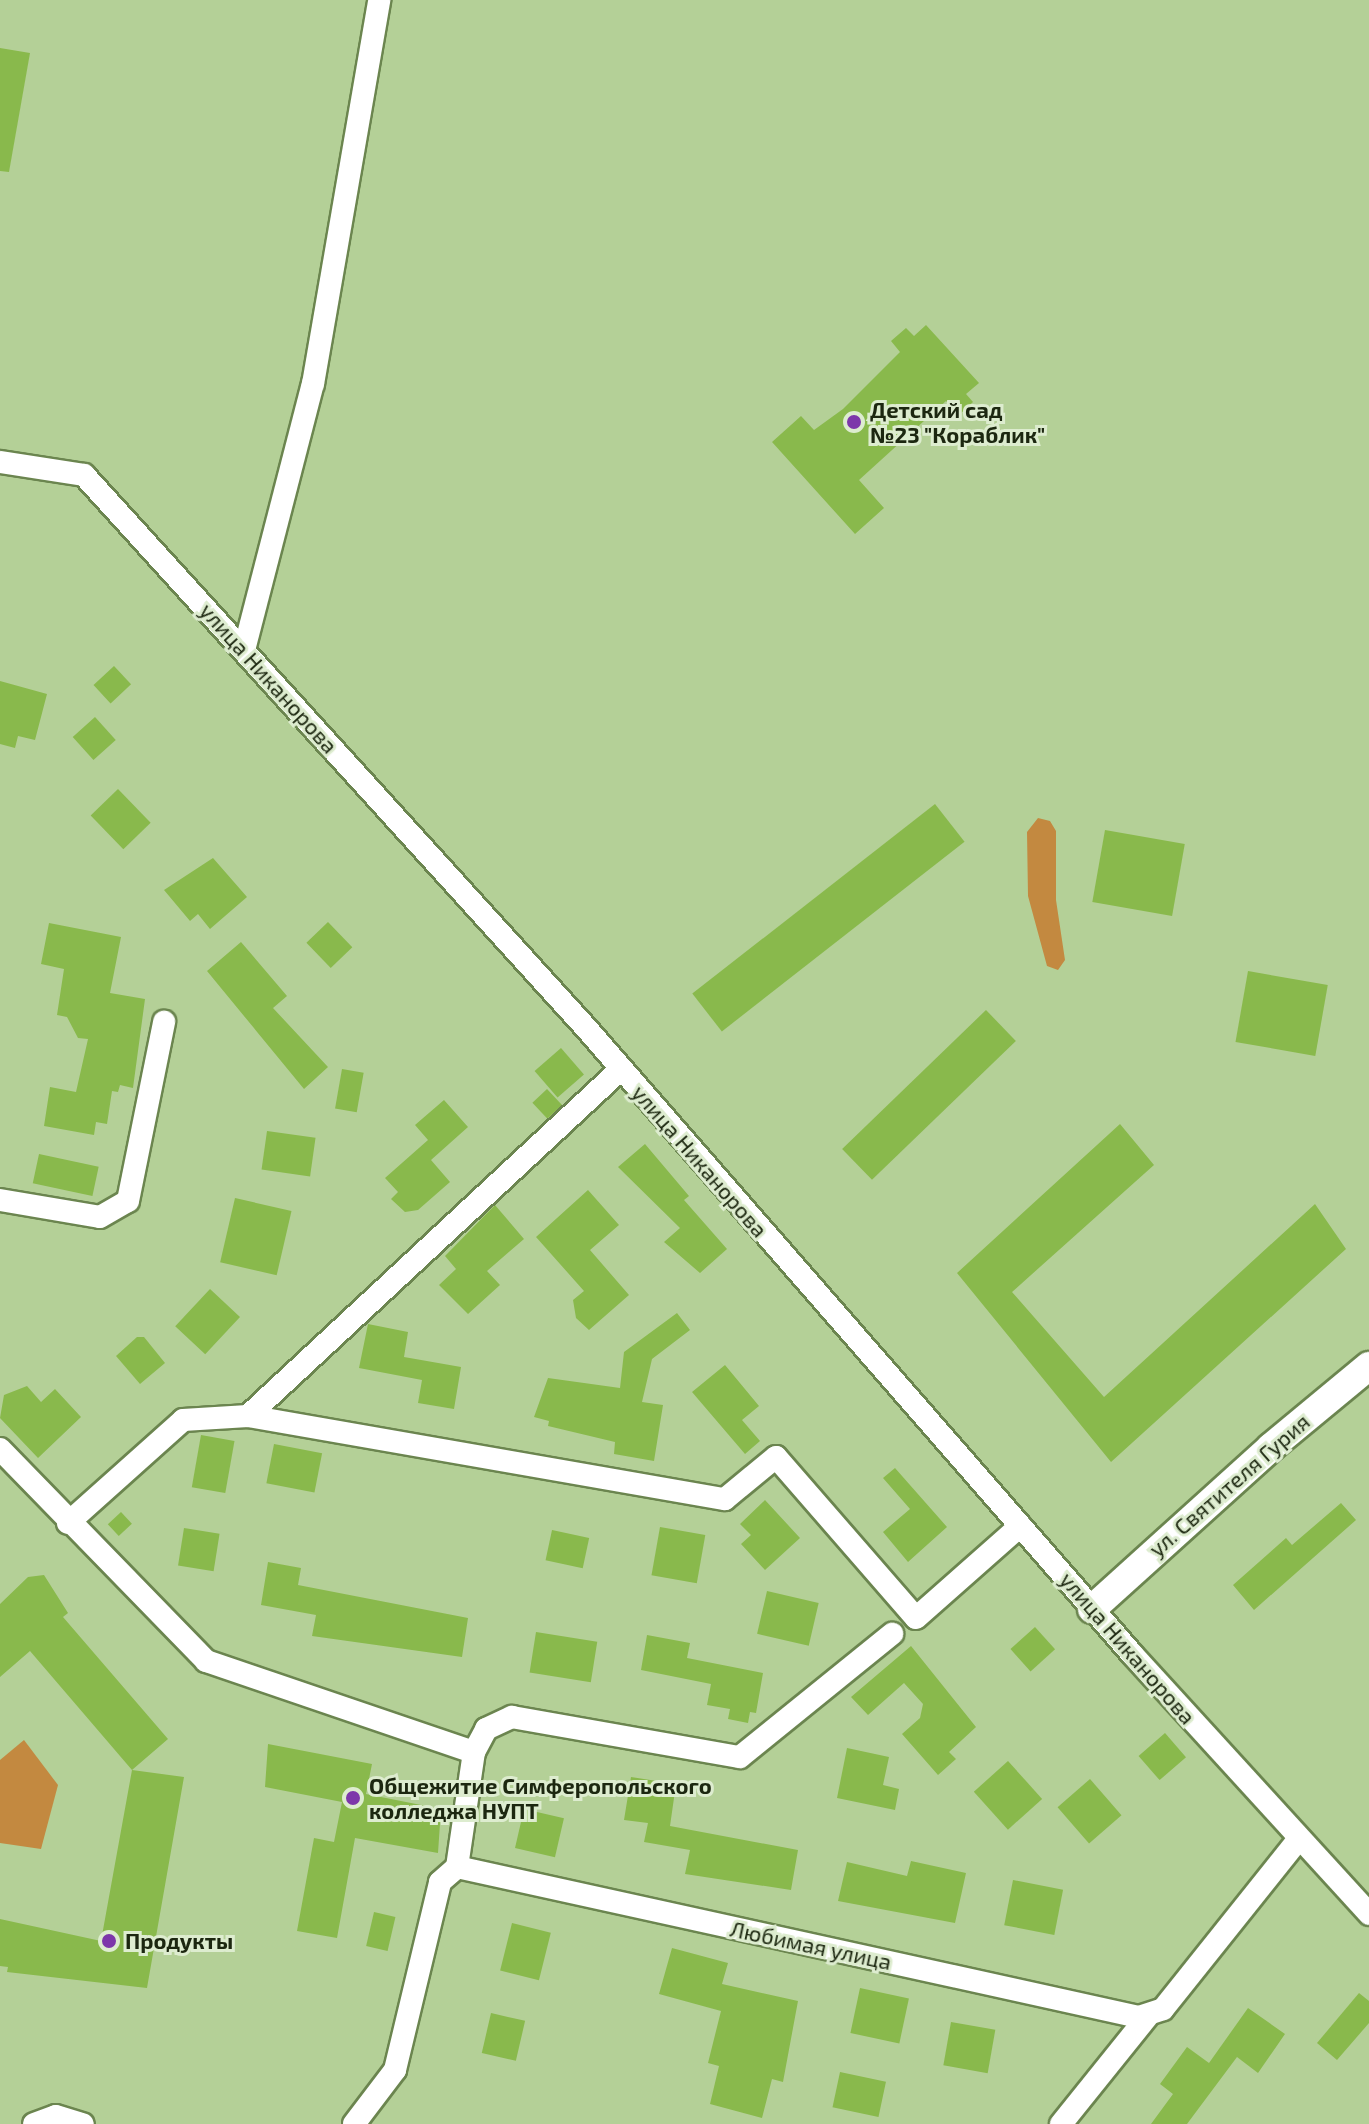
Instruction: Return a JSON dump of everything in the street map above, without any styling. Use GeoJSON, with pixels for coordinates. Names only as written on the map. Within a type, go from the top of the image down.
{"type":"FeatureCollection","features":[{"type":"Feature","properties":{"kind":"street"},"geometry":{"type":"LineString","coordinates":[[244,650],[313,384],[379,0]]}},
{"type":"Feature","properties":{"kind":"street","name":"улица Никанорова"},"geometry":{"type":"LineString","coordinates":[[0,462],[84,475],[620,1070],[1298,1840],[1369,1914]]}},
{"type":"Feature","properties":{"kind":"street"},"geometry":{"type":"LineString","coordinates":[[0,1200],[100,1217],[128,1201],[164,1022]]}},
{"type":"Feature","properties":{"kind":"street"},"geometry":{"type":"LineString","coordinates":[[248,1416],[620,1070]]}},
{"type":"Feature","properties":{"kind":"street","name":"ул. Святителя Гурия"},"geometry":{"type":"LineString","coordinates":[[1092,1609],[1271,1447],[1369,1366]]}},
{"type":"Feature","properties":{"kind":"street"},"geometry":{"type":"LineString","coordinates":[[68,1523],[183,1420],[248,1416],[725,1499],[776,1457],[916,1618],[1020,1526]]}},
{"type":"Feature","properties":{"kind":"street"},"geometry":{"type":"LineString","coordinates":[[0,1449],[68,1523],[206,1661],[474,1752]]}},
{"type":"Feature","properties":{"kind":"street"},"geometry":{"type":"LineString","coordinates":[[354,2124],[395,2070],[440,1882],[457,1867],[474,1752],[486,1729],[512,1717],[740,1757],[892,1634]]}},
{"type":"Feature","properties":{"kind":"street"},"geometry":{"type":"LineString","coordinates":[[1061,2124],[1298,1840]]}},
{"type":"Feature","properties":{"kind":"street","name":"Любимая улица"},"geometry":{"type":"LineString","coordinates":[[457,1867],[1155,2013]]}},
{"type":"Feature","properties":{"kind":"street"},"geometry":{"type":"LineString","coordinates":[[34,2124],[56,2116],[83,2124]]}},
{"type":"Feature","properties":{"kind":"shaded area"},"geometry":{"type":"Polygon","coordinates":[[[1038,818],[1050,821],[1056,831],[1056,900],[1065,960],[1058,970],[1047,966],[1028,896],[1027,832],[1038,818]]]}},
{"type":"Feature","properties":{"kind":"shaded area"},"geometry":{"type":"Polygon","coordinates":[[[24,1740],[58,1785],[41,1849],[0,1843],[0,1760],[24,1740]]]}},
{"type":"Feature","properties":{"kind":"building"},"geometry":{"type":"Polygon","coordinates":[[[0,48],[30,53],[9,172],[0,171],[0,48]]]}},
{"type":"Feature","properties":{"kind":"building"},"geometry":{"type":"Polygon","coordinates":[[[926,325],[979,383],[966,394],[973,402],[959,415],[946,401],[859,480],[884,508],[855,534],[772,442],[801,416],[814,430],[843,409],[900,352],[891,341],[906,328],[914,336],[926,325]]]}},
{"type":"Feature","properties":{"kind":"building"},"geometry":{"type":"Polygon","coordinates":[[[114,666],[131,684],[111,703],[94,685],[114,666]]]}},
{"type":"Feature","properties":{"kind":"building"},"geometry":{"type":"Polygon","coordinates":[[[0,681],[47,694],[35,740],[18,736],[15,748],[0,744],[0,681]]]}},
{"type":"Feature","properties":{"kind":"building"},"geometry":{"type":"Polygon","coordinates":[[[95,717],[116,740],[93,760],[73,737],[95,717]]]}},
{"type":"Feature","properties":{"kind":"building"},"geometry":{"type":"Polygon","coordinates":[[[118,789],[151,823],[123,849],[91,815],[118,789]]]}},
{"type":"Feature","properties":{"kind":"building"},"geometry":{"type":"Polygon","coordinates":[[[935,804],[965,842],[722,1031],[692,994],[935,804]]]}},
{"type":"Feature","properties":{"kind":"building"},"geometry":{"type":"Polygon","coordinates":[[[1105,830],[1185,844],[1172,916],[1092,902],[1105,830]]]}},
{"type":"Feature","properties":{"kind":"building"},"geometry":{"type":"Polygon","coordinates":[[[213,858],[247,897],[210,929],[198,914],[190,921],[164,890],[213,858]]]}},
{"type":"Feature","properties":{"kind":"building"},"geometry":{"type":"Polygon","coordinates":[[[328,922],[352,947],[331,968],[306,943],[328,922]]]}},
{"type":"Feature","properties":{"kind":"building"},"geometry":{"type":"Polygon","coordinates":[[[49,923],[121,937],[110,993],[145,999],[133,1088],[120,1085],[118,1092],[112,1091],[107,1124],[96,1122],[94,1135],[44,1126],[50,1087],[76,1092],[88,1039],[78,1038],[67,1017],[57,1015],[64,969],[41,964],[49,923]]]}},
{"type":"Feature","properties":{"kind":"building"},"geometry":{"type":"Polygon","coordinates":[[[241,942],[287,996],[273,1008],[328,1067],[304,1089],[207,971],[241,942]]]}},
{"type":"Feature","properties":{"kind":"building"},"geometry":{"type":"Polygon","coordinates":[[[1248,971],[1328,985],[1315,1056],[1235,1042],[1248,971]]]}},
{"type":"Feature","properties":{"kind":"building"},"geometry":{"type":"Polygon","coordinates":[[[986,1010],[1016,1041],[872,1180],[842,1149],[986,1010]]]}},
{"type":"Feature","properties":{"kind":"building"},"geometry":{"type":"Polygon","coordinates":[[[561,1048],[584,1074],[558,1097],[535,1071],[561,1048]]]}},
{"type":"Feature","properties":{"kind":"building"},"geometry":{"type":"Polygon","coordinates":[[[342,1069],[364,1073],[357,1112],[335,1108],[342,1069]]]}},
{"type":"Feature","properties":{"kind":"building"},"geometry":{"type":"Polygon","coordinates":[[[547,1089],[562,1105],[547,1119],[532,1103],[547,1089]]]}},
{"type":"Feature","properties":{"kind":"building"},"geometry":{"type":"Polygon","coordinates":[[[444,1100],[468,1127],[431,1160],[450,1182],[418,1210],[405,1212],[391,1199],[398,1192],[385,1178],[428,1140],[415,1125],[444,1100]]]}},
{"type":"Feature","properties":{"kind":"building"},"geometry":{"type":"Polygon","coordinates":[[[1120,1124],[1154,1165],[1012,1292],[1104,1397],[1315,1204],[1346,1249],[1111,1462],[957,1273],[1120,1124]]]}},
{"type":"Feature","properties":{"kind":"building"},"geometry":{"type":"Polygon","coordinates":[[[267,1131],[316,1138],[310,1176],[262,1170],[267,1131]]]}},
{"type":"Feature","properties":{"kind":"building"},"geometry":{"type":"Polygon","coordinates":[[[645,1144],[689,1196],[684,1200],[727,1249],[700,1273],[664,1242],[680,1228],[618,1167],[645,1144]]]}},
{"type":"Feature","properties":{"kind":"building"},"geometry":{"type":"Polygon","coordinates":[[[39,1154],[99,1167],[92,1196],[33,1183],[39,1154]]]}},
{"type":"Feature","properties":{"kind":"building"},"geometry":{"type":"Polygon","coordinates":[[[588,1190],[619,1225],[590,1250],[629,1295],[589,1330],[576,1318],[573,1300],[584,1291],[536,1237],[588,1190]]]}},
{"type":"Feature","properties":{"kind":"building"},"geometry":{"type":"Polygon","coordinates":[[[235,1198],[292,1211],[277,1275],[220,1262],[235,1198]]]}},
{"type":"Feature","properties":{"kind":"building"},"geometry":{"type":"Polygon","coordinates":[[[495,1205],[524,1239],[487,1271],[500,1285],[468,1314],[439,1285],[456,1269],[445,1256],[495,1205]]]}},
{"type":"Feature","properties":{"kind":"building"},"geometry":{"type":"Polygon","coordinates":[[[210,1289],[240,1317],[205,1354],[175,1326],[210,1289]]]}},
{"type":"Feature","properties":{"kind":"building"},"geometry":{"type":"Polygon","coordinates":[[[677,1313],[690,1330],[652,1359],[642,1402],[663,1405],[654,1461],[614,1454],[615,1442],[548,1426],[549,1421],[534,1417],[548,1378],[620,1388],[624,1352],[677,1313]]]}},
{"type":"Feature","properties":{"kind":"building"},"geometry":{"type":"Polygon","coordinates":[[[368,1324],[408,1332],[404,1357],[461,1367],[454,1409],[418,1403],[422,1380],[359,1368],[368,1324]]]}},
{"type":"Feature","properties":{"kind":"building"},"geometry":{"type":"Polygon","coordinates":[[[137,1337],[144,1337],[165,1363],[140,1384],[116,1356],[137,1337]]]}},
{"type":"Feature","properties":{"kind":"building"},"geometry":{"type":"Polygon","coordinates":[[[725,1365],[759,1406],[742,1420],[760,1441],[745,1454],[692,1392],[725,1365]]]}},
{"type":"Feature","properties":{"kind":"building"},"geometry":{"type":"Polygon","coordinates":[[[27,1386],[41,1402],[55,1389],[81,1417],[38,1458],[0,1418],[4,1395],[27,1386]]]}},
{"type":"Feature","properties":{"kind":"building"},"geometry":{"type":"Polygon","coordinates":[[[201,1435],[234,1441],[225,1493],[192,1487],[201,1435]]]}},
{"type":"Feature","properties":{"kind":"building"},"geometry":{"type":"Polygon","coordinates":[[[274,1444],[322,1453],[314,1493],[266,1483],[274,1444]]]}},
{"type":"Feature","properties":{"kind":"building"},"geometry":{"type":"Polygon","coordinates":[[[895,1468],[947,1527],[908,1562],[883,1532],[910,1509],[883,1478],[895,1468]]]}},
{"type":"Feature","properties":{"kind":"building"},"geometry":{"type":"Polygon","coordinates":[[[765,1500],[800,1538],[765,1570],[741,1544],[751,1535],[740,1524],[765,1500]]]}},
{"type":"Feature","properties":{"kind":"building"},"geometry":{"type":"Polygon","coordinates":[[[1341,1503],[1356,1520],[1254,1610],[1233,1585],[1286,1538],[1292,1545],[1341,1503]]]}},
{"type":"Feature","properties":{"kind":"building"},"geometry":{"type":"Polygon","coordinates":[[[121,1512],[132,1524],[119,1536],[108,1524],[121,1512]]]}},
{"type":"Feature","properties":{"kind":"building"},"geometry":{"type":"Polygon","coordinates":[[[660,1527],[705,1535],[697,1583],[651,1575],[660,1527]]]}},
{"type":"Feature","properties":{"kind":"building"},"geometry":{"type":"Polygon","coordinates":[[[184,1528],[220,1534],[214,1571],[178,1566],[184,1528]]]}},
{"type":"Feature","properties":{"kind":"building"},"geometry":{"type":"Polygon","coordinates":[[[552,1530],[589,1538],[583,1568],[546,1560],[552,1530]]]}},
{"type":"Feature","properties":{"kind":"building"},"geometry":{"type":"Polygon","coordinates":[[[268,1562],[301,1568],[298,1585],[468,1618],[462,1657],[312,1636],[316,1615],[261,1605],[268,1562]]]}},
{"type":"Feature","properties":{"kind":"building"},"geometry":{"type":"Polygon","coordinates":[[[44,1575],[68,1613],[63,1617],[168,1739],[132,1770],[30,1651],[0,1677],[0,1604],[28,1577],[44,1575]]]}},
{"type":"Feature","properties":{"kind":"building"},"geometry":{"type":"Polygon","coordinates":[[[767,1591],[819,1603],[809,1646],[757,1634],[767,1591]]]}},
{"type":"Feature","properties":{"kind":"building"},"geometry":{"type":"Polygon","coordinates":[[[1035,1627],[1055,1649],[1031,1671],[1010,1649],[1035,1627]]]}},
{"type":"Feature","properties":{"kind":"building"},"geometry":{"type":"Polygon","coordinates":[[[536,1632],[597,1642],[591,1682],[530,1672],[536,1632]]]}},
{"type":"Feature","properties":{"kind":"building"},"geometry":{"type":"Polygon","coordinates":[[[647,1635],[690,1643],[687,1658],[763,1673],[756,1713],[750,1712],[748,1723],[728,1719],[730,1709],[707,1705],[711,1684],[641,1670],[647,1635]]]}},
{"type":"Feature","properties":{"kind":"building"},"geometry":{"type":"Polygon","coordinates":[[[911,1646],[976,1727],[949,1752],[956,1759],[938,1775],[902,1734],[920,1718],[923,1704],[904,1683],[868,1715],[851,1697],[911,1646]]]}},
{"type":"Feature","properties":{"kind":"building"},"geometry":{"type":"Polygon","coordinates":[[[1165,1733],[1186,1757],[1160,1780],[1139,1756],[1165,1733]]]}},
{"type":"Feature","properties":{"kind":"building","name":"Общежитие Симферопольского колледжа НУПТ"},"geometry":{"type":"Polygon","coordinates":[[[268,1744],[372,1764],[366,1794],[441,1809],[438,1853],[355,1838],[337,1938],[297,1931],[314,1838],[334,1842],[342,1802],[265,1787],[268,1744]]]}},
{"type":"Feature","properties":{"kind":"building"},"geometry":{"type":"Polygon","coordinates":[[[847,1748],[889,1757],[883,1785],[899,1789],[895,1810],[837,1798],[847,1748]]]}},
{"type":"Feature","properties":{"kind":"building"},"geometry":{"type":"Polygon","coordinates":[[[1008,1761],[1042,1799],[1008,1830],[974,1792],[1008,1761]]]}},
{"type":"Feature","properties":{"kind":"building"},"geometry":{"type":"Polygon","coordinates":[[[132,1770],[184,1777],[147,1988],[7,1972],[8,1967],[0,1966],[0,1919],[101,1941],[132,1770]]]}},
{"type":"Feature","properties":{"kind":"building"},"geometry":{"type":"Polygon","coordinates":[[[631,1777],[676,1784],[670,1826],[798,1850],[791,1890],[685,1874],[690,1850],[644,1842],[648,1823],[624,1820],[631,1777]]]}},
{"type":"Feature","properties":{"kind":"building"},"geometry":{"type":"Polygon","coordinates":[[[1090,1779],[1121,1815],[1089,1843],[1058,1807],[1090,1779]]]}},
{"type":"Feature","properties":{"kind":"building"},"geometry":{"type":"Polygon","coordinates":[[[524,1809],[564,1818],[555,1857],[515,1848],[524,1809]]]}},
{"type":"Feature","properties":{"kind":"building"},"geometry":{"type":"Polygon","coordinates":[[[911,1861],[966,1873],[955,1923],[838,1901],[847,1862],[907,1876],[911,1861]]]}},
{"type":"Feature","properties":{"kind":"building"},"geometry":{"type":"Polygon","coordinates":[[[1013,1880],[1063,1890],[1054,1935],[1004,1925],[1013,1880]]]}},
{"type":"Feature","properties":{"kind":"building"},"geometry":{"type":"Polygon","coordinates":[[[374,1912],[395,1917],[388,1951],[366,1946],[374,1912]]]}},
{"type":"Feature","properties":{"kind":"building"},"geometry":{"type":"Polygon","coordinates":[[[512,1923],[551,1933],[539,1980],[500,1971],[512,1923]]]}},
{"type":"Feature","properties":{"kind":"building"},"geometry":{"type":"Polygon","coordinates":[[[672,1948],[728,1963],[722,1984],[798,2001],[783,2082],[772,2079],[762,2118],[710,2104],[719,2066],[708,2063],[721,2011],[659,1994],[672,1948]]]}},
{"type":"Feature","properties":{"kind":"building"},"geometry":{"type":"Polygon","coordinates":[[[860,1988],[909,1998],[899,2043],[850,2033],[860,1988]]]}},
{"type":"Feature","properties":{"kind":"building"},"geometry":{"type":"Polygon","coordinates":[[[1359,1993],[1369,2001],[1369,2023],[1337,2060],[1317,2043],[1359,1993]]]}},
{"type":"Feature","properties":{"kind":"building"},"geometry":{"type":"Polygon","coordinates":[[[1248,2008],[1285,2034],[1258,2073],[1237,2057],[1187,2124],[1151,2124],[1173,2094],[1160,2084],[1187,2047],[1209,2063],[1248,2008]]]}},
{"type":"Feature","properties":{"kind":"building"},"geometry":{"type":"Polygon","coordinates":[[[491,2013],[525,2021],[516,2061],[482,2053],[491,2013]]]}},
{"type":"Feature","properties":{"kind":"building"},"geometry":{"type":"Polygon","coordinates":[[[951,2022],[995,2030],[988,2073],[943,2065],[951,2022]]]}},
{"type":"Feature","properties":{"kind":"building"},"geometry":{"type":"Polygon","coordinates":[[[840,2072],[886,2082],[878,2117],[833,2107],[840,2072]]]}},
{"type":"Feature","properties":{"kind":"place","name":"Детский сад №23 \"Кораблик\""},"geometry":{"type":"Point","coordinates":[854,422]}},
{"type":"Feature","properties":{"kind":"place","name":"Общежитие Симферопольского колледжа НУПТ"},"geometry":{"type":"Point","coordinates":[353,1798]}},
{"type":"Feature","properties":{"kind":"place","name":"Продукты"},"geometry":{"type":"Point","coordinates":[109,1941]}}]}
